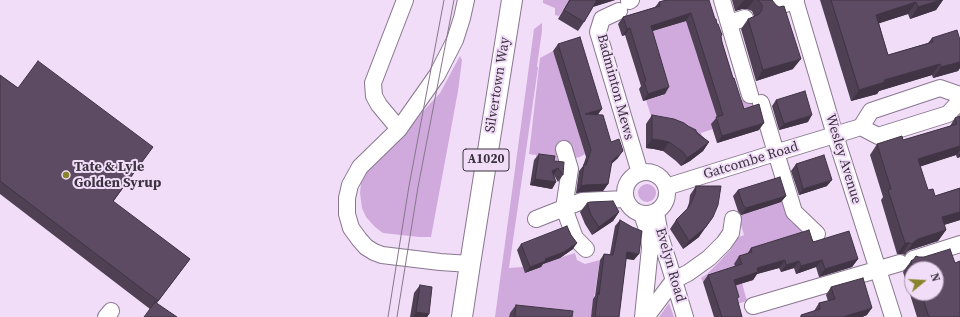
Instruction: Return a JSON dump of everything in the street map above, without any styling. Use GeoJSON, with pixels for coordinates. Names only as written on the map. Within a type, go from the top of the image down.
{"type":"FeatureCollection","features":[{"type":"Feature","properties":{"kind":"main road","name":"Silvertown Way"},"geometry":{"type":"LineString","coordinates":[[470,264],[512,0]]}},
{"type":"Feature","properties":{"kind":"main road","name":"A1020"},"geometry":{"type":"LineString","coordinates":[[462,317],[470,264]]}},
{"type":"Feature","properties":{"kind":"street"},"geometry":{"type":"LineString","coordinates":[[399,129],[379,105],[374,96],[373,83],[405,0]]}},
{"type":"Feature","properties":{"kind":"street"},"geometry":{"type":"LineString","coordinates":[[466,0],[462,18],[454,40],[436,75],[399,129],[360,167],[350,185],[347,198],[347,214],[351,228],[366,247],[374,252],[382,255],[470,264]]}},
{"type":"Feature","properties":{"kind":"street"},"geometry":{"type":"LineString","coordinates":[[722,0],[776,153],[794,212],[817,234]]}},
{"type":"Feature","properties":{"kind":"street"},"geometry":{"type":"LineString","coordinates":[[774,8],[795,0]]}},
{"type":"Feature","properties":{"kind":"street","name":"Wesley Avenue"},"geometry":{"type":"LineString","coordinates":[[795,0],[835,135],[893,317]]}},
{"type":"Feature","properties":{"kind":"street","name":"Badminton Mews"},"geometry":{"type":"LineString","coordinates":[[627,4],[602,19],[598,32],[640,173]]}},
{"type":"Feature","properties":{"kind":"street"},"geometry":{"type":"LineString","coordinates":[[729,23],[745,18]]}},
{"type":"Feature","properties":{"kind":"street"},"geometry":{"type":"LineString","coordinates":[[960,95],[940,88],[878,108],[871,111],[861,127],[878,136],[948,114],[960,101]]}},
{"type":"Feature","properties":{"kind":"street","name":"Gatcombe Road"},"geometry":{"type":"LineString","coordinates":[[666,187],[861,127]]}},
{"type":"Feature","properties":{"kind":"street"},"geometry":{"type":"LineString","coordinates":[[564,149],[570,169],[564,208],[575,238],[586,249]]}},
{"type":"Feature","properties":{"kind":"street"},"geometry":{"type":"LineString","coordinates":[[640,173],[653,173],[664,181],[667,195],[666,202],[662,208],[649,213],[636,212],[631,209],[625,199],[624,192],[629,180],[640,173]]}},
{"type":"Feature","properties":{"kind":"street"},"geometry":{"type":"LineString","coordinates":[[536,219],[582,201],[625,199]]}},
{"type":"Feature","properties":{"kind":"street"},"geometry":{"type":"LineString","coordinates":[[644,317],[650,248],[649,213]]}},
{"type":"Feature","properties":{"kind":"street","name":"Evelyn Road"},"geometry":{"type":"LineString","coordinates":[[649,213],[660,236],[685,317]]}},
{"type":"Feature","properties":{"kind":"street"},"geometry":{"type":"LineString","coordinates":[[644,317],[674,280],[688,273],[709,258],[724,243],[731,233],[734,219]]}},
{"type":"Feature","properties":{"kind":"street"},"geometry":{"type":"LineString","coordinates":[[753,306],[878,270],[960,244]]}},
{"type":"Feature","properties":{"kind":"shaded area"},"geometry":{"type":"Polygon","coordinates":[[[543,0],[569,0],[559,16],[555,15],[555,8],[543,3],[543,0]]]}},
{"type":"Feature","properties":{"kind":"shaded area"},"geometry":{"type":"Polygon","coordinates":[[[706,15],[690,32],[697,55],[734,102],[752,97],[756,111],[701,133],[705,148],[647,124],[648,120],[652,119],[646,100],[664,95],[642,19],[660,29],[706,15]]]}},
{"type":"Feature","properties":{"kind":"shaded area"},"geometry":{"type":"Polygon","coordinates":[[[542,23],[538,68],[509,268],[523,267],[526,273],[541,267],[540,264],[575,253],[577,260],[585,264],[600,260],[591,317],[542,317],[510,313],[509,317],[495,317],[534,29],[542,23]]]}},
{"type":"Feature","properties":{"kind":"shaded area"},"geometry":{"type":"Polygon","coordinates":[[[553,51],[585,154],[575,158],[572,155],[568,142],[557,146],[563,164],[536,160],[536,155],[529,154],[540,58],[553,51]]]}},
{"type":"Feature","properties":{"kind":"shaded area"},"geometry":{"type":"Polygon","coordinates":[[[460,56],[462,60],[458,91],[431,237],[383,233],[366,217],[362,208],[360,193],[361,183],[366,172],[440,93],[460,56]]]}},
{"type":"Feature","properties":{"kind":"shaded area"},"geometry":{"type":"Polygon","coordinates":[[[643,184],[651,184],[656,189],[654,200],[651,202],[643,202],[638,197],[638,189],[643,184]]]}},
{"type":"Feature","properties":{"kind":"shaded area"},"geometry":{"type":"Polygon","coordinates":[[[785,201],[791,222],[809,234],[742,283],[747,301],[734,305],[724,275],[703,282],[701,278],[720,261],[739,237],[744,235],[738,215],[785,201]]]}},
{"type":"Feature","properties":{"kind":"shaded area"},"geometry":{"type":"Polygon","coordinates":[[[669,303],[674,317],[659,317],[669,303]]]}},
{"type":"Feature","properties":{"kind":"building"},"geometry":{"type":"Polygon","coordinates":[[[570,0],[597,0],[584,22],[564,10],[570,0]]]}},
{"type":"Feature","properties":{"kind":"building"},"geometry":{"type":"Polygon","coordinates":[[[666,0],[709,0],[722,35],[722,42],[744,109],[759,104],[764,123],[722,136],[716,117],[723,115],[691,13],[651,26],[669,87],[648,94],[644,82],[646,81],[630,28],[627,29],[623,17],[660,6],[659,2],[666,0]]]}},
{"type":"Feature","properties":{"kind":"building"},"geometry":{"type":"Polygon","coordinates":[[[758,0],[772,0],[779,7],[784,6],[801,59],[763,70],[748,19],[759,14],[762,10],[762,5],[758,0]]]}},
{"type":"Feature","properties":{"kind":"building"},"geometry":{"type":"Polygon","coordinates":[[[831,0],[941,0],[918,7],[916,2],[876,15],[888,55],[933,42],[932,38],[957,30],[960,40],[960,62],[941,67],[940,64],[884,80],[885,82],[859,90],[831,0]]]}},
{"type":"Feature","properties":{"kind":"building"},"geometry":{"type":"Polygon","coordinates":[[[580,37],[602,109],[585,114],[603,115],[611,142],[619,139],[623,151],[612,161],[608,184],[581,186],[584,164],[586,165],[591,150],[558,44],[580,37]]]}},
{"type":"Feature","properties":{"kind":"building","name":"Tate & Lyle Golden Syrup"},"geometry":{"type":"Polygon","coordinates":[[[38,61],[153,147],[113,201],[190,259],[158,301],[0,181],[0,75],[18,88],[38,61]]]}},
{"type":"Feature","properties":{"kind":"building"},"geometry":{"type":"Polygon","coordinates":[[[805,91],[812,115],[784,124],[776,100],[805,91]]]}},
{"type":"Feature","properties":{"kind":"building"},"geometry":{"type":"Polygon","coordinates":[[[652,115],[674,119],[684,123],[696,130],[698,134],[709,142],[687,158],[683,152],[669,142],[652,139],[652,115]]]}},
{"type":"Feature","properties":{"kind":"building"},"geometry":{"type":"Polygon","coordinates":[[[960,116],[960,146],[918,159],[928,190],[933,189],[935,196],[960,188],[960,212],[942,217],[946,230],[918,239],[912,244],[905,243],[888,190],[891,189],[877,144],[902,136],[903,140],[957,124],[955,118],[960,116]]]}},
{"type":"Feature","properties":{"kind":"building"},"geometry":{"type":"Polygon","coordinates":[[[539,154],[555,156],[554,161],[564,162],[563,175],[558,168],[552,171],[556,182],[535,179],[539,154]]]}},
{"type":"Feature","properties":{"kind":"building"},"geometry":{"type":"Polygon","coordinates":[[[824,155],[832,180],[803,189],[796,164],[824,155]]]}},
{"type":"Feature","properties":{"kind":"building"},"geometry":{"type":"Polygon","coordinates":[[[780,177],[786,196],[746,208],[743,205],[738,190],[780,177]]]}},
{"type":"Feature","properties":{"kind":"building"},"geometry":{"type":"Polygon","coordinates":[[[696,186],[721,186],[718,205],[713,217],[705,228],[689,241],[676,220],[688,208],[695,194],[696,186]]]}},
{"type":"Feature","properties":{"kind":"building"},"geometry":{"type":"Polygon","coordinates":[[[613,201],[619,212],[599,227],[591,215],[587,203],[613,201]]]}},
{"type":"Feature","properties":{"kind":"building"},"geometry":{"type":"Polygon","coordinates":[[[620,220],[642,231],[639,254],[627,252],[619,317],[595,317],[604,254],[613,255],[620,220]]]}},
{"type":"Feature","properties":{"kind":"building"},"geometry":{"type":"Polygon","coordinates":[[[567,226],[577,243],[564,252],[545,259],[546,261],[530,267],[521,244],[567,226]]]}},
{"type":"Feature","properties":{"kind":"building"},"geometry":{"type":"Polygon","coordinates":[[[809,230],[813,242],[849,231],[858,259],[825,269],[822,260],[801,266],[799,261],[786,265],[785,260],[757,268],[758,272],[734,280],[739,297],[737,298],[742,317],[722,317],[708,275],[742,264],[739,256],[752,252],[751,248],[809,230]]]}},
{"type":"Feature","properties":{"kind":"building"},"geometry":{"type":"Polygon","coordinates":[[[950,249],[955,263],[960,261],[960,317],[929,317],[924,301],[944,301],[944,261],[911,261],[916,256],[924,257],[950,249]]]}},
{"type":"Feature","properties":{"kind":"building"},"geometry":{"type":"Polygon","coordinates":[[[863,278],[872,308],[843,317],[802,317],[801,315],[820,309],[819,303],[835,299],[831,287],[863,278]]]}},
{"type":"Feature","properties":{"kind":"building"},"geometry":{"type":"Polygon","coordinates":[[[420,285],[432,287],[429,314],[416,312],[420,285]]]}},
{"type":"Feature","properties":{"kind":"building"},"geometry":{"type":"Polygon","coordinates":[[[155,302],[177,317],[144,317],[155,302]]]}},
{"type":"Feature","properties":{"kind":"building"},"geometry":{"type":"Polygon","coordinates":[[[516,305],[573,311],[572,317],[515,317],[516,305]]]}},
{"type":"Feature","properties":{"kind":"tram line"},"geometry":{"type":"LineString","coordinates":[[388,317],[409,186],[444,0]]}},
{"type":"Feature","properties":{"kind":"tram line"},"geometry":{"type":"LineString","coordinates":[[397,317],[418,187],[454,0]]}},
{"type":"Feature","properties":{"kind":"place","name":"Tate & Lyle Golden Syrup"},"geometry":{"type":"Point","coordinates":[66,175]}}]}
